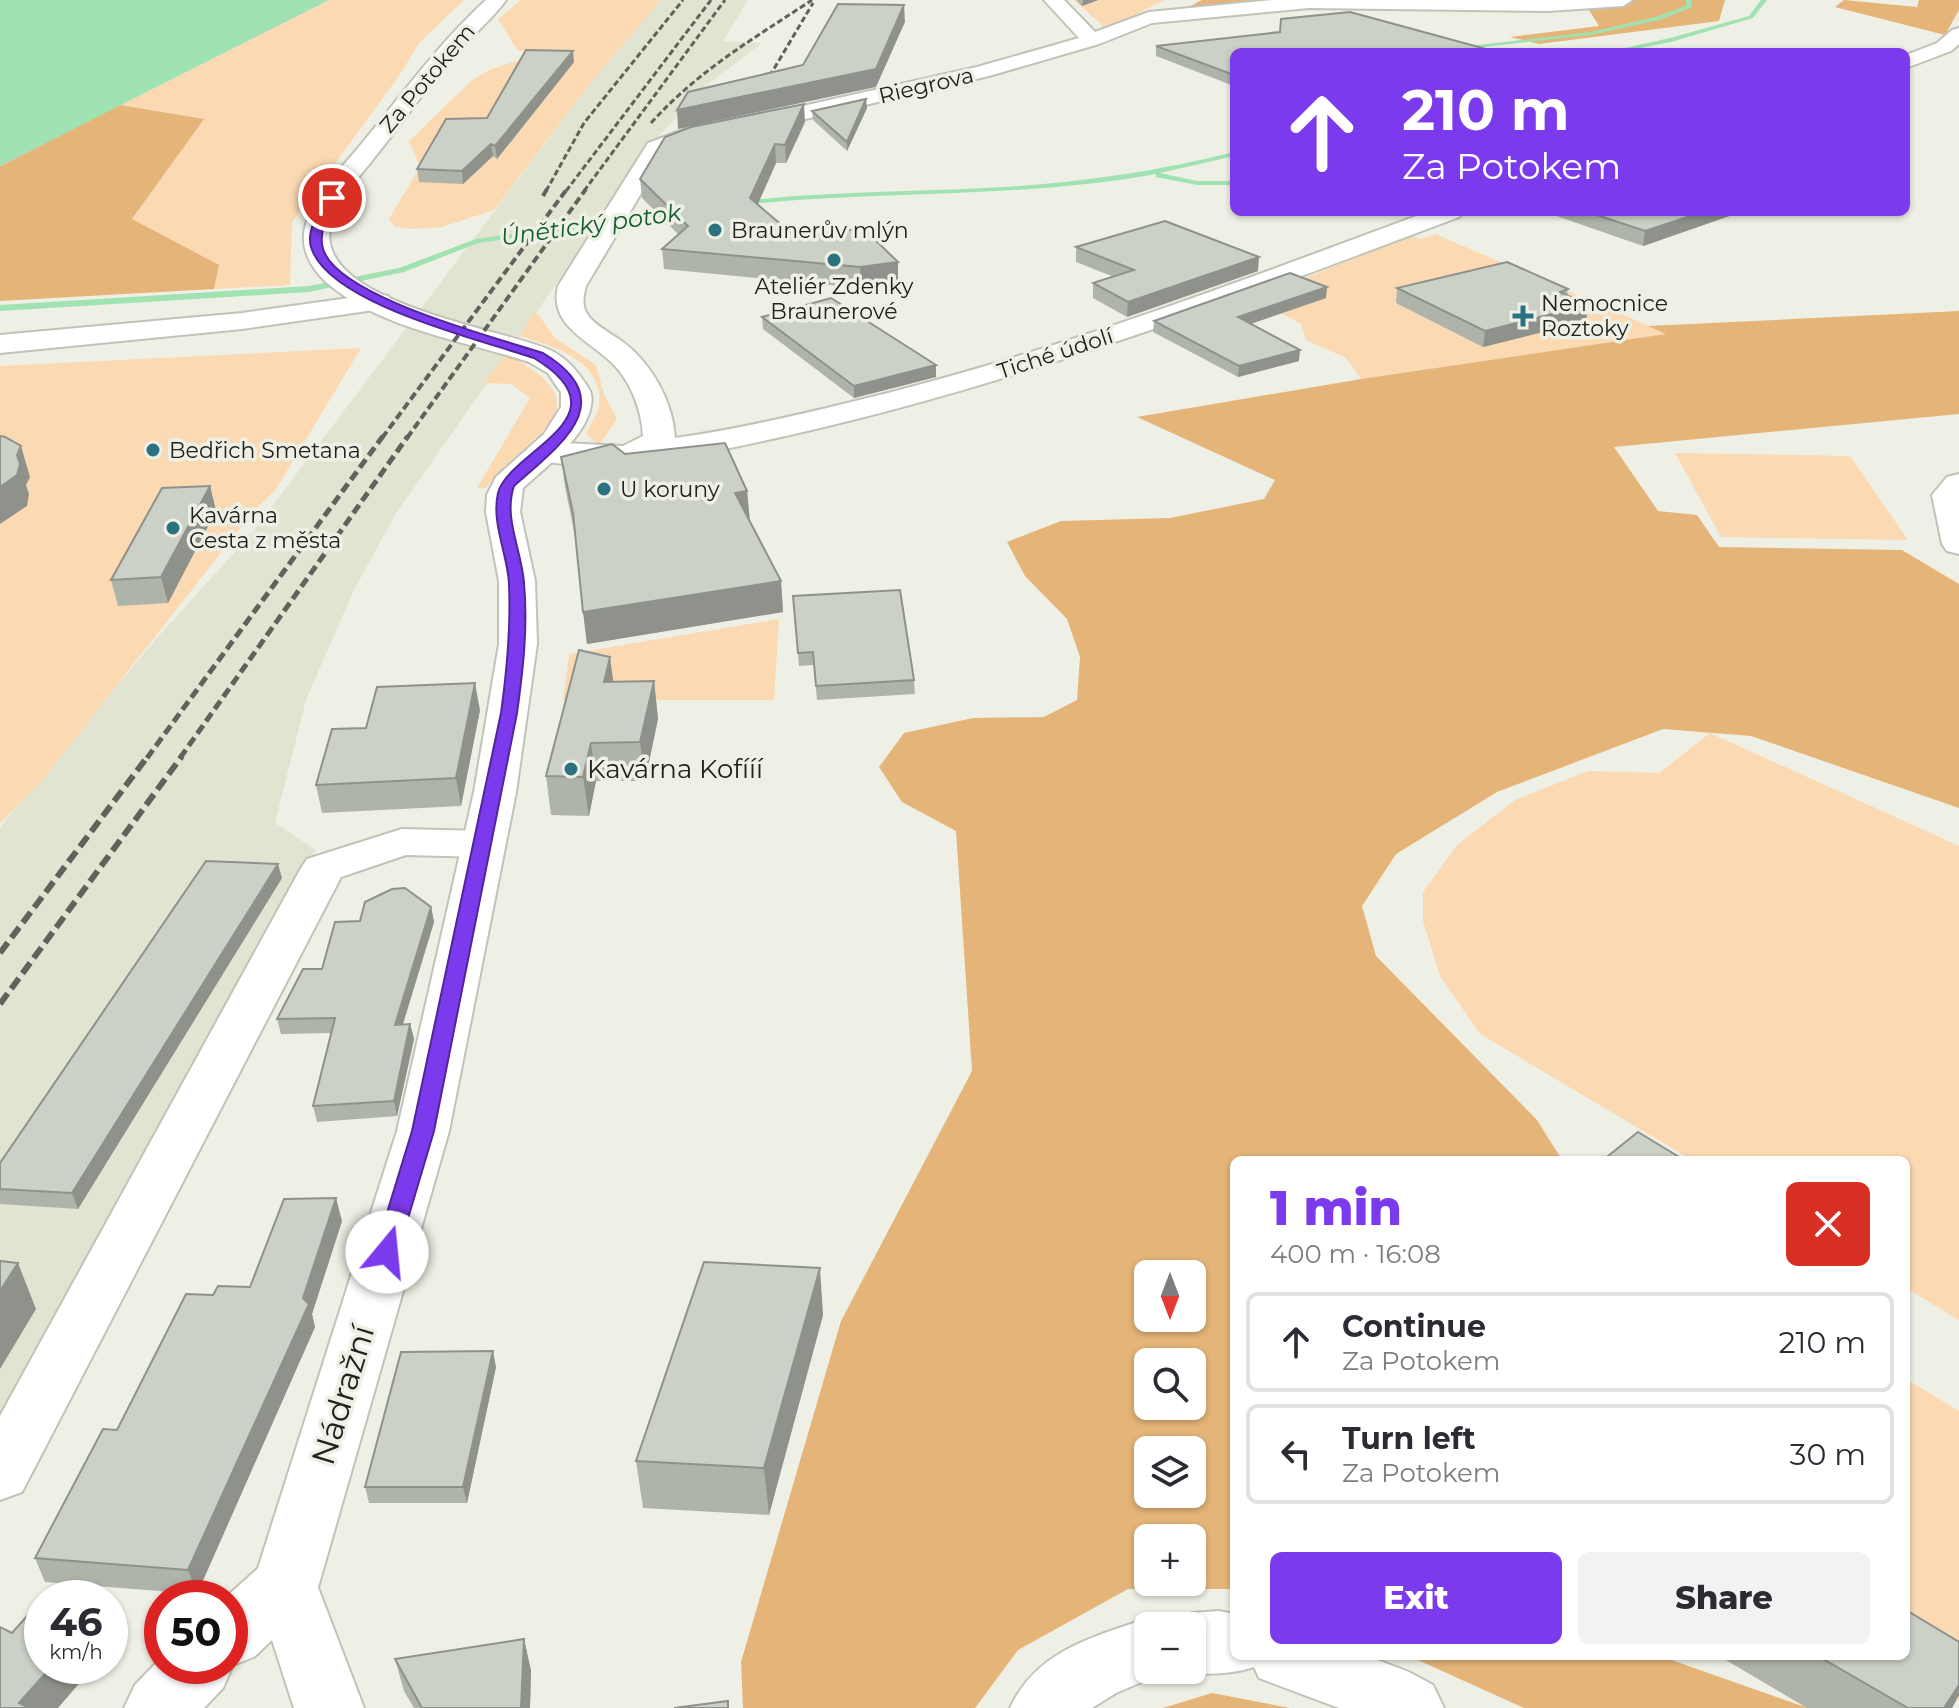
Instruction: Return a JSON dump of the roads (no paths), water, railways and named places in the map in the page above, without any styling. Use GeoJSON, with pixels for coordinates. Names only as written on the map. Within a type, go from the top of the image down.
{"type":"FeatureCollection","features":[{"type":"Feature","properties":{"kind":"street","name":"Za Potokem"},"geometry":{"type":"LineString","coordinates":[[497,0],[447,51],[332,198],[318,223],[316,247],[334,274],[370,298],[510,345],[558,367],[576,392],[576,407],[564,431],[544,452]]}},
{"type":"Feature","properties":{"kind":"street"},"geometry":{"type":"LineString","coordinates":[[1053,0],[1092,40]]}},
{"type":"Feature","properties":{"kind":"street","name":"Riegrova"},"geometry":{"type":"LineString","coordinates":[[647,450],[658,441],[659,427],[636,374],[620,354],[576,320],[569,304],[572,286],[656,148],[686,136],[767,121],[982,72],[1092,40],[1149,18],[1309,2],[1548,5],[1623,0]]}},
{"type":"Feature","properties":{"kind":"street"},"geometry":{"type":"LineString","coordinates":[[1910,60],[1944,47],[1959,34]]}},
{"type":"Feature","properties":{"kind":"street","name":"Tiché údolí"},"geometry":{"type":"LineString","coordinates":[[647,450],[705,445],[916,398],[1163,318],[1439,216]]}},
{"type":"Feature","properties":{"kind":"street"},"geometry":{"type":"LineString","coordinates":[[0,344],[242,321],[370,298]]}},
{"type":"Feature","properties":{"kind":"street"},"geometry":{"type":"LineString","coordinates":[[544,452],[613,456],[647,450]]}},
{"type":"Feature","properties":{"kind":"street","name":"Nádražní"},"geometry":{"type":"LineString","coordinates":[[286,1584],[423,1131],[498,779],[518,644],[517,581],[503,512],[504,495],[508,484],[544,452]]}},
{"type":"Feature","properties":{"kind":"street"},"geometry":{"type":"LineString","coordinates":[[1959,484],[1949,495],[1959,544]]}},
{"type":"Feature","properties":{"kind":"street"},"geometry":{"type":"LineString","coordinates":[[0,1474],[323,868],[402,842],[482,844]]}},
{"type":"Feature","properties":{"kind":"street"},"geometry":{"type":"LineString","coordinates":[[248,1619],[286,1584],[329,1708]]}},
{"type":"Feature","properties":{"kind":"street"},"geometry":{"type":"LineString","coordinates":[[1206,1642],[1230,1643]]}},
{"type":"Feature","properties":{"kind":"street"},"geometry":{"type":"LineString","coordinates":[[1045,1708],[1053,1696],[1097,1669],[1134,1654]]}},
{"type":"Feature","properties":{"kind":"street"},"geometry":{"type":"LineString","coordinates":[[1294,1660],[1385,1694],[1409,1708]]}},
{"type":"Feature","properties":{"kind":"street"},"geometry":{"type":"LineString","coordinates":[[159,1708],[182,1684]]}},
{"type":"Feature","properties":{"kind":"waterway","name":"Únětický potok"},"geometry":{"type":"LineString","coordinates":[[1460,48],[1557,38],[1624,27],[1689,7],[1689,0]]}},
{"type":"Feature","properties":{"kind":"waterway"},"geometry":{"type":"LineString","coordinates":[[1630,48],[1751,17],[1764,0]]}},
{"type":"Feature","properties":{"kind":"waterway","name":"Únětický potok"},"geometry":{"type":"LineString","coordinates":[[742,203],[800,197],[1073,184],[1138,175],[1230,155]]}},
{"type":"Feature","properties":{"kind":"waterway"},"geometry":{"type":"LineString","coordinates":[[1159,175],[1197,183],[1230,183]]}},
{"type":"Feature","properties":{"kind":"waterway","name":"Únětický potok"},"geometry":{"type":"LineString","coordinates":[[0,308],[309,289],[401,270],[476,241],[678,212]]}},
{"type":"Feature","properties":{"kind":"railway"},"geometry":{"type":"LineString","coordinates":[[546,191],[584,123],[683,0]]}},
{"type":"Feature","properties":{"kind":"railway"},"geometry":{"type":"LineString","coordinates":[[566,191],[711,0]]}},
{"type":"Feature","properties":{"kind":"railway"},"geometry":{"type":"LineString","coordinates":[[584,191],[725,0]]}},
{"type":"Feature","properties":{"kind":"railway"},"geometry":{"type":"LineString","coordinates":[[651,123],[707,71],[812,0]]}},
{"type":"Feature","properties":{"kind":"railway"},"geometry":{"type":"LineString","coordinates":[[765,84],[813,3]]}},
{"type":"Feature","properties":{"kind":"railway"},"geometry":{"type":"LineString","coordinates":[[543,196],[547,189]]}},
{"type":"Feature","properties":{"kind":"railway"},"geometry":{"type":"LineString","coordinates":[[382,438],[567,189]]}},
{"type":"Feature","properties":{"kind":"railway"},"geometry":{"type":"LineString","coordinates":[[407,438],[586,189]]}},
{"type":"Feature","properties":{"kind":"railway"},"geometry":{"type":"LineString","coordinates":[[147,758],[383,436]]}},
{"type":"Feature","properties":{"kind":"railway"},"geometry":{"type":"LineString","coordinates":[[180,758],[408,436]]}},
{"type":"Feature","properties":{"kind":"railway"},"geometry":{"type":"LineString","coordinates":[[0,953],[148,756]]}},
{"type":"Feature","properties":{"kind":"railway"},"geometry":{"type":"LineString","coordinates":[[0,1004],[182,756]]}},
{"type":"Feature","properties":{"kind":"place","name":"Braunerův mlýn"},"geometry":{"type":"Point","coordinates":[715,230]}},
{"type":"Feature","properties":{"kind":"place","name":"Ateliér Zdenky Braunerové"},"geometry":{"type":"Point","coordinates":[834,260]}},
{"type":"Feature","properties":{"kind":"place","name":"Nemocnice Roztoky"},"geometry":{"type":"Point","coordinates":[1523,316]}},
{"type":"Feature","properties":{"kind":"place","name":"Bedřich Smetana"},"geometry":{"type":"Point","coordinates":[153,450]}},
{"type":"Feature","properties":{"kind":"place","name":"U koruny"},"geometry":{"type":"Point","coordinates":[604,489]}},
{"type":"Feature","properties":{"kind":"place","name":"Kavárna Cesta z města"},"geometry":{"type":"Point","coordinates":[173,528]}},
{"type":"Feature","properties":{"kind":"place","name":"Kavárna Kofííí"},"geometry":{"type":"Point","coordinates":[571,769]}}]}
